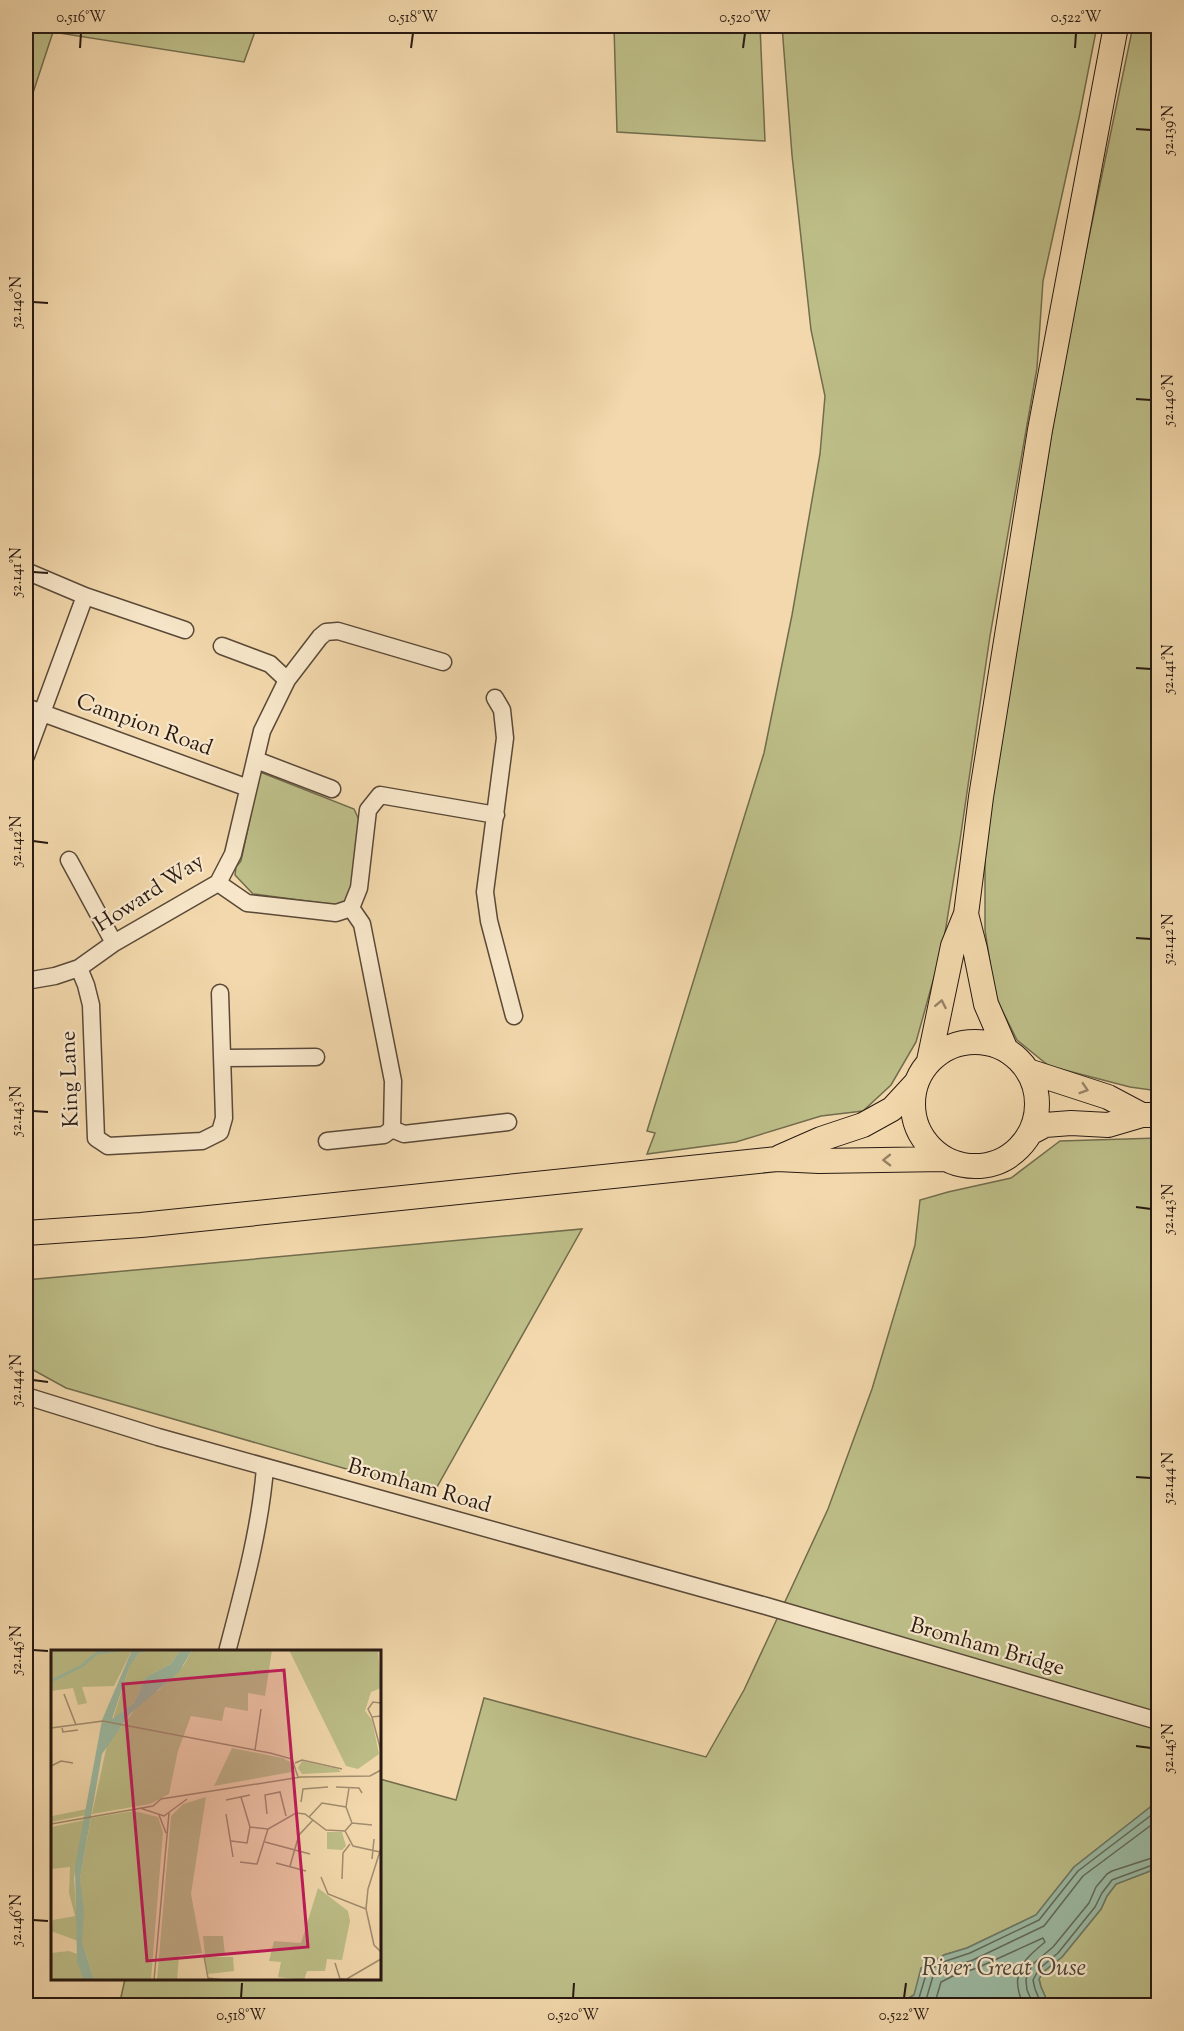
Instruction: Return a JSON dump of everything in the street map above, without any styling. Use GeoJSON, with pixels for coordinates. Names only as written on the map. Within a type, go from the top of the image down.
{"type":"FeatureCollection","features":[{"type":"Feature","properties":{"kind":"highway"},"geometry":{"type":"LineString","coordinates":[[777,1159],[821,1139],[863,1125],[892,1108],[915,1084],[929,1061],[952,946],[966,914],[981,797],[1040,430],[1116,26]]}},
{"type":"Feature","properties":{"kind":"highway"},"geometry":{"type":"LineString","coordinates":[[966,914],[986,1004],[1006,1050]]}},
{"type":"Feature","properties":{"kind":"highway"},"geometry":{"type":"LineString","coordinates":[[915,1084],[912,1101],[914,1119],[920,1135],[931,1149],[945,1159],[961,1165],[993,1164],[1008,1157],[1021,1146],[1030,1133],[1036,1112],[1036,1091],[1028,1071],[1015,1056],[987,1043],[966,1042],[946,1049],[929,1061]]}},
{"type":"Feature","properties":{"kind":"highway"},"geometry":{"type":"LineString","coordinates":[[1028,1071],[1108,1097],[1150,1115]]}},
{"type":"Feature","properties":{"kind":"highway"},"geometry":{"type":"LineString","coordinates":[[1030,1133],[1045,1125],[1071,1123],[1108,1125],[1150,1115]]}},
{"type":"Feature","properties":{"kind":"highway"},"geometry":{"type":"LineString","coordinates":[[26,1233],[141,1225],[777,1159],[819,1161],[945,1159]]}},
{"type":"Feature","properties":{"kind":"street"},"geometry":{"type":"LineString","coordinates":[[26,571],[85,596],[185,630]]}},
{"type":"Feature","properties":{"kind":"street"},"geometry":{"type":"LineString","coordinates":[[26,756],[34,710],[85,596]]}},
{"type":"Feature","properties":{"kind":"street","name":"Howard Way"},"geometry":{"type":"LineString","coordinates":[[26,981],[55,976],[79,968],[114,943],[218,883],[233,854],[262,731],[287,680],[326,632],[338,632],[443,662]]}},
{"type":"Feature","properties":{"kind":"street"},"geometry":{"type":"LineString","coordinates":[[222,646],[270,664],[287,680]]}},
{"type":"Feature","properties":{"kind":"street"},"geometry":{"type":"LineString","coordinates":[[495,698],[502,710],[505,738],[485,892],[489,921],[514,1016]]}},
{"type":"Feature","properties":{"kind":"street","name":"Campion Road"},"geometry":{"type":"LineString","coordinates":[[34,710],[248,788]]}},
{"type":"Feature","properties":{"kind":"street"},"geometry":{"type":"LineString","coordinates":[[256,760],[332,789]]}},
{"type":"Feature","properties":{"kind":"street"},"geometry":{"type":"LineString","coordinates":[[218,883],[247,903],[336,913],[351,908],[359,888],[368,810],[380,795],[496,815]]}},
{"type":"Feature","properties":{"kind":"street"},"geometry":{"type":"LineString","coordinates":[[69,860],[114,943]]}},
{"type":"Feature","properties":{"kind":"street"},"geometry":{"type":"LineString","coordinates":[[351,908],[362,924],[393,1081],[392,1129]]}},
{"type":"Feature","properties":{"kind":"street","name":"King Lane"},"geometry":{"type":"LineString","coordinates":[[79,968],[91,1005],[96,1138],[108,1146],[202,1142],[220,1132],[224,1118],[220,993]]}},
{"type":"Feature","properties":{"kind":"street"},"geometry":{"type":"LineString","coordinates":[[223,1058],[316,1057]]}},
{"type":"Feature","properties":{"kind":"street"},"geometry":{"type":"LineString","coordinates":[[392,1129],[404,1134],[508,1122]]}},
{"type":"Feature","properties":{"kind":"street"},"geometry":{"type":"LineString","coordinates":[[327,1141],[384,1135],[392,1129]]}},
{"type":"Feature","properties":{"kind":"street","name":"Bromham Road"},"geometry":{"type":"LineString","coordinates":[[26,1396],[265,1468],[803,1617]]}},
{"type":"Feature","properties":{"kind":"street"},"geometry":{"type":"LineString","coordinates":[[228,1650],[244,1588],[265,1468]]}},
{"type":"Feature","properties":{"kind":"street","name":"Bromham Bridge"},"geometry":{"type":"LineString","coordinates":[[803,1617],[1158,1721]]}},
{"type":"Feature","properties":{"kind":"green space"},"geometry":{"type":"Polygon","coordinates":[[[26,26],[257,26],[244,62],[53,32],[26,114],[26,26]]]}},
{"type":"Feature","properties":{"kind":"green space"},"geometry":{"type":"Polygon","coordinates":[[[614,26],[760,26],[765,141],[617,132],[614,26]]]}},
{"type":"Feature","properties":{"kind":"green space"},"geometry":{"type":"Polygon","coordinates":[[[782,26],[1097,26],[1043,281],[1037,368],[990,636],[943,945],[916,1042],[891,1085],[863,1111],[821,1116],[736,1142],[647,1154],[655,1133],[647,1131],[764,753],[792,615],[820,454],[825,396],[811,330],[792,155],[782,26]]]}},
{"type":"Feature","properties":{"kind":"green space"},"geometry":{"type":"Polygon","coordinates":[[[1133,26],[1158,26],[1158,1091],[1130,1087],[1049,1066],[1017,1040],[995,996],[985,930],[985,845],[1064,357],[1133,26]]]}},
{"type":"Feature","properties":{"kind":"green space"},"geometry":{"type":"Polygon","coordinates":[[[260,772],[354,809],[360,822],[351,895],[346,902],[337,905],[253,894],[235,875],[236,867],[241,861],[260,772]]]}},
{"type":"Feature","properties":{"kind":"green space"},"geometry":{"type":"Polygon","coordinates":[[[1158,1138],[1158,1801],[1074,1867],[1036,1915],[967,1948],[944,1955],[914,1995],[897,2005],[119,2006],[125,1980],[381,1980],[381,1779],[456,1800],[484,1698],[706,1757],[744,1690],[828,1509],[872,1389],[915,1245],[920,1200],[1011,1178],[1060,1141],[1158,1138]]]}},
{"type":"Feature","properties":{"kind":"green space"},"geometry":{"type":"Polygon","coordinates":[[[582,1229],[433,1494],[66,1388],[26,1366],[26,1280],[582,1229]]]}},
{"type":"Feature","properties":{"kind":"green space"},"geometry":{"type":"Polygon","coordinates":[[[1158,1868],[1158,2005],[1049,2005],[1039,1979],[1043,1972],[1062,1957],[1101,1909],[1116,1884],[1158,1868]]]}},
{"type":"Feature","properties":{"kind":"water","name":"River Great Ouse"},"geometry":{"type":"Polygon","coordinates":[[[1158,1801],[1158,1868],[1116,1884],[1101,1909],[1062,1957],[1043,1972],[1039,1979],[1049,2005],[897,2005],[914,1995],[921,1968],[944,1955],[967,1948],[1036,1915],[1074,1867],[1158,1801]]]}}]}
